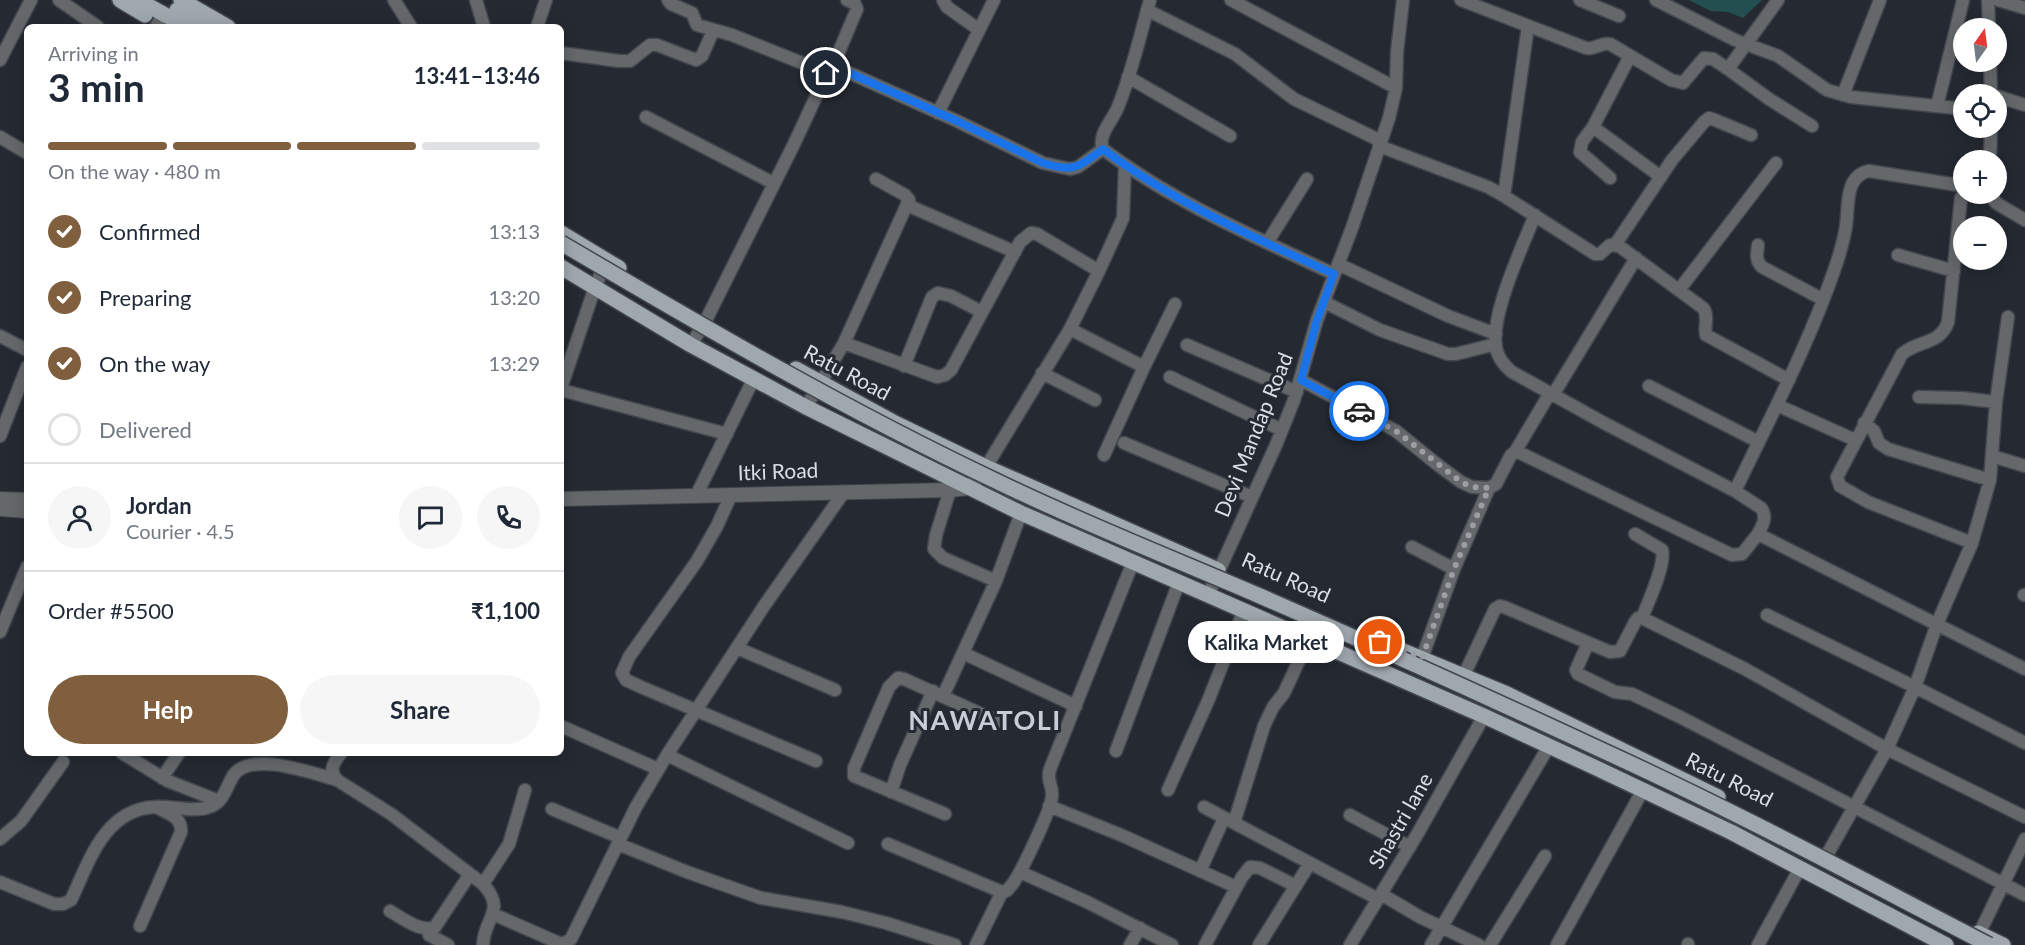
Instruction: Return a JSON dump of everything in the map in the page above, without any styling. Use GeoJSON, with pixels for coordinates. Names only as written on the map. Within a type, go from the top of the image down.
{"type":"FeatureCollection","features":[{"type":"Feature","properties":{"kind":"main road"},"geometry":{"type":"LineString","coordinates":[[120,0],[157,24]]}},
{"type":"Feature","properties":{"kind":"main road"},"geometry":{"type":"LineString","coordinates":[[138,0],[182,24]]}},
{"type":"Feature","properties":{"kind":"main road"},"geometry":{"type":"LineString","coordinates":[[159,0],[203,24]]}},
{"type":"Feature","properties":{"kind":"main road"},"geometry":{"type":"LineString","coordinates":[[181,0],[223,24]]}},
{"type":"Feature","properties":{"kind":"main road","name":"Ratu Road"},"geometry":{"type":"LineString","coordinates":[[564,235],[706,320],[896,423],[986,467],[1359,633],[1464,675],[1679,778],[1828,853],[1984,939],[2003,945]]}},
{"type":"Feature","properties":{"kind":"main road"},"geometry":{"type":"LineString","coordinates":[[564,245],[645,294],[771,365],[858,412],[998,482],[1614,755],[1984,939]]}},
{"type":"Feature","properties":{"kind":"main road"},"geometry":{"type":"LineString","coordinates":[[564,257],[776,380],[993,492],[1260,607],[1610,764],[1966,945]]}},
{"type":"Feature","properties":{"kind":"main road"},"geometry":{"type":"LineString","coordinates":[[564,269],[691,345],[806,408],[969,488],[1549,746],[1731,832],[1946,945]]}},
{"type":"Feature","properties":{"kind":"street"},"geometry":{"type":"LineString","coordinates":[[0,60],[31,0]]}},
{"type":"Feature","properties":{"kind":"street"},"geometry":{"type":"LineString","coordinates":[[58,0],[94,24]]}},
{"type":"Feature","properties":{"kind":"street"},"geometry":{"type":"LineString","coordinates":[[394,0],[409,24]]}},
{"type":"Feature","properties":{"kind":"street"},"geometry":{"type":"LineString","coordinates":[[476,0],[483,24]]}},
{"type":"Feature","properties":{"kind":"street"},"geometry":{"type":"LineString","coordinates":[[538,24],[546,0]]}},
{"type":"Feature","properties":{"kind":"street"},"geometry":{"type":"LineString","coordinates":[[668,0],[671,4],[692,13],[697,25],[732,35],[829,70],[845,71],[1043,163],[1070,169],[1078,167],[1103,149]]}},
{"type":"Feature","properties":{"kind":"street"},"geometry":{"type":"LineString","coordinates":[[691,345],[706,320],[855,16],[857,9],[855,4],[847,0]]}},
{"type":"Feature","properties":{"kind":"street"},"geometry":{"type":"LineString","coordinates":[[943,0],[947,7],[959,17],[978,29]]}},
{"type":"Feature","properties":{"kind":"street"},"geometry":{"type":"LineString","coordinates":[[938,113],[994,0]]}},
{"type":"Feature","properties":{"kind":"street"},"geometry":{"type":"LineString","coordinates":[[1231,0],[1396,87]]}},
{"type":"Feature","properties":{"kind":"street","name":"Devi Mandap Road"},"geometry":{"type":"LineString","coordinates":[[1208,595],[1282,430],[1299,386],[1317,320],[1381,144],[1396,87],[1397,52],[1403,0]]}},
{"type":"Feature","properties":{"kind":"street"},"geometry":{"type":"LineString","coordinates":[[1461,0],[1586,48],[1596,48],[1605,43],[1610,44],[1677,83],[1683,83],[1704,58],[1713,59],[1812,126]]}},
{"type":"Feature","properties":{"kind":"street"},"geometry":{"type":"LineString","coordinates":[[1580,0],[1619,16]]}},
{"type":"Feature","properties":{"kind":"street"},"geometry":{"type":"LineString","coordinates":[[1656,0],[1746,44],[1787,60],[1827,90],[1843,95],[1953,108]]}},
{"type":"Feature","properties":{"kind":"street"},"geometry":{"type":"LineString","coordinates":[[1728,69],[1778,0]]}},
{"type":"Feature","properties":{"kind":"street"},"geometry":{"type":"LineString","coordinates":[[1843,95],[1880,0]]}},
{"type":"Feature","properties":{"kind":"street"},"geometry":{"type":"LineString","coordinates":[[1937,106],[1962,0]]}},
{"type":"Feature","properties":{"kind":"street"},"geometry":{"type":"LineString","coordinates":[[1988,0],[1989,18]]}},
{"type":"Feature","properties":{"kind":"street"},"geometry":{"type":"LineString","coordinates":[[1998,0],[2025,8]]}},
{"type":"Feature","properties":{"kind":"street"},"geometry":{"type":"LineString","coordinates":[[1496,339],[1448,316],[1230,226],[1125,166],[1103,149],[1102,137],[1117,110],[1149,5],[1234,54],[1294,99],[1381,144],[1474,181],[1504,196],[1595,254],[1600,254],[1610,245],[1614,245],[1661,177],[1697,129],[1709,118],[1751,135]]}},
{"type":"Feature","properties":{"kind":"street"},"geometry":{"type":"LineString","coordinates":[[1504,196],[1528,26]]}},
{"type":"Feature","properties":{"kind":"street"},"geometry":{"type":"LineString","coordinates":[[564,53],[630,61],[650,45],[657,45],[696,60],[702,56],[713,30]]}},
{"type":"Feature","properties":{"kind":"street"},"geometry":{"type":"LineString","coordinates":[[1610,178],[1580,152],[1582,142],[1593,127],[1630,56]]}},
{"type":"Feature","properties":{"kind":"street"},"geometry":{"type":"LineString","coordinates":[[1128,77],[1230,136]]}},
{"type":"Feature","properties":{"kind":"street"},"geometry":{"type":"LineString","coordinates":[[2007,99],[2025,105]]}},
{"type":"Feature","properties":{"kind":"street"},"geometry":{"type":"LineString","coordinates":[[646,117],[773,183]]}},
{"type":"Feature","properties":{"kind":"street"},"geometry":{"type":"LineString","coordinates":[[1593,127],[1661,177]]}},
{"type":"Feature","properties":{"kind":"street"},"geometry":{"type":"LineString","coordinates":[[0,137],[24,151]]}},
{"type":"Feature","properties":{"kind":"street"},"geometry":{"type":"LineString","coordinates":[[1679,290],[1776,163]]}},
{"type":"Feature","properties":{"kind":"street"},"geometry":{"type":"LineString","coordinates":[[969,488],[986,467],[1070,329],[1099,271],[1123,218],[1125,166]]}},
{"type":"Feature","properties":{"kind":"street"},"geometry":{"type":"LineString","coordinates":[[1735,491],[1789,380],[1836,266],[1845,233],[1851,186],[1862,173],[1869,171],[1953,184]]}},
{"type":"Feature","properties":{"kind":"street"},"geometry":{"type":"LineString","coordinates":[[806,408],[844,343],[909,200],[905,195],[876,179]]}},
{"type":"Feature","properties":{"kind":"street"},"geometry":{"type":"LineString","coordinates":[[1267,243],[1307,179]]}},
{"type":"Feature","properties":{"kind":"street"},"geometry":{"type":"LineString","coordinates":[[1960,204],[1945,332],[1941,336],[1907,349],[1902,354],[1837,477],[1840,486],[1868,502],[1972,543]]}},
{"type":"Feature","properties":{"kind":"street"},"geometry":{"type":"LineString","coordinates":[[1996,204],[2025,220]]}},
{"type":"Feature","properties":{"kind":"street"},"geometry":{"type":"LineString","coordinates":[[907,205],[1015,252]]}},
{"type":"Feature","properties":{"kind":"street"},"geometry":{"type":"LineString","coordinates":[[1515,452],[1532,457],[1732,555],[1742,554],[1758,534],[1764,520],[1764,512],[1735,491],[1551,394],[1512,372],[1502,363],[1497,352],[1497,317],[1535,215]]}},
{"type":"Feature","properties":{"kind":"street"},"geometry":{"type":"LineString","coordinates":[[844,343],[937,377],[945,375],[951,370],[1026,235],[1037,234],[1099,271]]}},
{"type":"Feature","properties":{"kind":"street"},"geometry":{"type":"LineString","coordinates":[[1614,245],[1706,311],[1704,324],[1706,335],[1789,380]]}},
{"type":"Feature","properties":{"kind":"street"},"geometry":{"type":"LineString","coordinates":[[1758,245],[1756,258],[1762,267],[1822,298]]}},
{"type":"Feature","properties":{"kind":"street"},"geometry":{"type":"LineString","coordinates":[[1898,255],[1954,271]]}},
{"type":"Feature","properties":{"kind":"street"},"geometry":{"type":"LineString","coordinates":[[1187,345],[1299,386],[1396,431],[1461,482],[1472,487],[1489,488],[1497,484],[1508,460],[1635,258]]}},
{"type":"Feature","properties":{"kind":"street"},"geometry":{"type":"LineString","coordinates":[[564,380],[595,287],[607,261]]}},
{"type":"Feature","properties":{"kind":"street"},"geometry":{"type":"LineString","coordinates":[[904,366],[932,297],[938,293],[951,296],[982,312]]}},
{"type":"Feature","properties":{"kind":"street"},"geometry":{"type":"LineString","coordinates":[[1324,302],[1380,330],[1448,354],[1456,354],[1496,339]]}},
{"type":"Feature","properties":{"kind":"street"},"geometry":{"type":"LineString","coordinates":[[1104,455],[1175,304]]}},
{"type":"Feature","properties":{"kind":"street"},"geometry":{"type":"LineString","coordinates":[[1828,853],[1887,748],[1915,687],[1937,624],[1972,543],[1990,480],[1996,402],[2008,317]]}},
{"type":"Feature","properties":{"kind":"street"},"geometry":{"type":"LineString","coordinates":[[1070,329],[1144,367]]}},
{"type":"Feature","properties":{"kind":"street"},"geometry":{"type":"LineString","coordinates":[[0,336],[24,348]]}},
{"type":"Feature","properties":{"kind":"street"},"geometry":{"type":"LineString","coordinates":[[1042,373],[1095,400]]}},
{"type":"Feature","properties":{"kind":"street"},"geometry":{"type":"LineString","coordinates":[[0,436],[24,376]]}},
{"type":"Feature","properties":{"kind":"street"},"geometry":{"type":"LineString","coordinates":[[1170,377],[1282,430]]}},
{"type":"Feature","properties":{"kind":"street"},"geometry":{"type":"LineString","coordinates":[[696,495],[754,378]]}},
{"type":"Feature","properties":{"kind":"street"},"geometry":{"type":"LineString","coordinates":[[1649,386],[1759,442]]}},
{"type":"Feature","properties":{"kind":"street"},"geometry":{"type":"LineString","coordinates":[[564,390],[727,434]]}},
{"type":"Feature","properties":{"kind":"street"},"geometry":{"type":"LineString","coordinates":[[1919,397],[1996,402]]}},
{"type":"Feature","properties":{"kind":"street"},"geometry":{"type":"LineString","coordinates":[[1777,405],[1855,440]]}},
{"type":"Feature","properties":{"kind":"street"},"geometry":{"type":"LineString","coordinates":[[1864,423],[1874,432],[1879,444],[1888,449],[1990,480]]}},
{"type":"Feature","properties":{"kind":"street"},"geometry":{"type":"LineString","coordinates":[[1124,442],[1252,497]]}},
{"type":"Feature","properties":{"kind":"street"},"geometry":{"type":"LineString","coordinates":[[1992,456],[2025,466]]}},
{"type":"Feature","properties":{"kind":"street","name":"Itki Road"},"geometry":{"type":"LineString","coordinates":[[564,499],[969,488]]}},
{"type":"Feature","properties":{"kind":"street"},"geometry":{"type":"LineString","coordinates":[[1422,658],[1454,569],[1489,488]]}},
{"type":"Feature","properties":{"kind":"street"},"geometry":{"type":"LineString","coordinates":[[950,490],[934,549],[943,558],[996,581]]}},
{"type":"Feature","properties":{"kind":"street"},"geometry":{"type":"LineString","coordinates":[[492,914],[557,944],[571,939],[636,807],[658,769],[737,648],[844,492]]}},
{"type":"Feature","properties":{"kind":"street"},"geometry":{"type":"LineString","coordinates":[[730,495],[717,526],[697,561],[628,657],[622,673],[626,680],[816,761]]}},
{"type":"Feature","properties":{"kind":"street"},"geometry":{"type":"LineString","coordinates":[[0,499],[24,500]]}},
{"type":"Feature","properties":{"kind":"street"},"geometry":{"type":"LineString","coordinates":[[0,509],[24,511]]}},
{"type":"Feature","properties":{"kind":"street"},"geometry":{"type":"LineString","coordinates":[[891,792],[900,765],[963,653],[996,581],[1021,513]]}},
{"type":"Feature","properties":{"kind":"street"},"geometry":{"type":"LineString","coordinates":[[1635,534],[1662,549],[1663,554],[1642,618]]}},
{"type":"Feature","properties":{"kind":"street"},"geometry":{"type":"LineString","coordinates":[[1758,534],[2025,669]]}},
{"type":"Feature","properties":{"kind":"street"},"geometry":{"type":"LineString","coordinates":[[1412,547],[1454,569]]}},
{"type":"Feature","properties":{"kind":"street"},"geometry":{"type":"LineString","coordinates":[[976,945],[1002,892],[1010,887],[1020,872],[1049,806],[1052,797],[1047,776],[1133,562]]}},
{"type":"Feature","properties":{"kind":"street"},"geometry":{"type":"LineString","coordinates":[[0,632],[24,574]]}},
{"type":"Feature","properties":{"kind":"street"},"geometry":{"type":"LineString","coordinates":[[1116,751],[1179,582]]}},
{"type":"Feature","properties":{"kind":"street"},"geometry":{"type":"LineString","coordinates":[[1464,675],[1495,609],[1500,606],[1610,652],[1620,651],[1635,622],[1638,618],[1642,618],[1745,669],[1887,748],[2025,817]]}},
{"type":"Feature","properties":{"kind":"street"},"geometry":{"type":"LineString","coordinates":[[1168,790],[1208,701],[1244,610]]}},
{"type":"Feature","properties":{"kind":"street"},"geometry":{"type":"LineString","coordinates":[[1767,615],[2025,743]]}},
{"type":"Feature","properties":{"kind":"street"},"geometry":{"type":"LineString","coordinates":[[1200,871],[1229,821],[1264,726],[1273,707],[1284,693],[1309,639]]}},
{"type":"Feature","properties":{"kind":"street"},"geometry":{"type":"LineString","coordinates":[[1588,643],[1577,666],[1578,675],[1615,692],[1632,694],[1660,707],[2025,895]]}},
{"type":"Feature","properties":{"kind":"street"},"geometry":{"type":"LineString","coordinates":[[737,648],[835,690]]}},
{"type":"Feature","properties":{"kind":"street"},"geometry":{"type":"LineString","coordinates":[[963,653],[1076,706]]}},
{"type":"Feature","properties":{"kind":"street"},"geometry":{"type":"LineString","coordinates":[[945,814],[854,776],[854,768],[893,681],[898,678],[904,679],[999,722]]}},
{"type":"Feature","properties":{"kind":"street","name":"Shastri lane"},"geometry":{"type":"LineString","coordinates":[[1354,943],[1484,716]]}},
{"type":"Feature","properties":{"kind":"street"},"geometry":{"type":"LineString","coordinates":[[564,727],[658,769]]}},
{"type":"Feature","properties":{"kind":"street"},"geometry":{"type":"LineString","coordinates":[[1431,945],[1549,746]]}},
{"type":"Feature","properties":{"kind":"street"},"geometry":{"type":"LineString","coordinates":[[667,755],[848,843]]}},
{"type":"Feature","properties":{"kind":"street"},"geometry":{"type":"LineString","coordinates":[[127,756],[162,778],[219,801]]}},
{"type":"Feature","properties":{"kind":"street"},"geometry":{"type":"LineString","coordinates":[[162,778],[177,756]]}},
{"type":"Feature","properties":{"kind":"street"},"geometry":{"type":"LineString","coordinates":[[339,756],[331,770],[337,780],[391,814],[483,884],[495,901],[483,938],[483,945]]}},
{"type":"Feature","properties":{"kind":"street"},"geometry":{"type":"LineString","coordinates":[[0,882],[54,904],[63,904],[71,900],[93,854],[114,822],[125,813],[154,807],[200,809],[211,807],[225,794],[238,769],[253,758],[337,780]]}},
{"type":"Feature","properties":{"kind":"street"},"geometry":{"type":"LineString","coordinates":[[0,839],[21,821],[63,762]]}},
{"type":"Feature","properties":{"kind":"street"},"geometry":{"type":"LineString","coordinates":[[483,884],[509,844],[525,790]]}},
{"type":"Feature","properties":{"kind":"street"},"geometry":{"type":"LineString","coordinates":[[1557,945],[1643,790]]}},
{"type":"Feature","properties":{"kind":"street"},"geometry":{"type":"LineString","coordinates":[[1049,806],[1121,835],[1236,887]]}},
{"type":"Feature","properties":{"kind":"street"},"geometry":{"type":"LineString","coordinates":[[140,926],[182,825],[178,819],[154,807]]}},
{"type":"Feature","properties":{"kind":"street"},"geometry":{"type":"LineString","coordinates":[[1204,807],[1310,863],[1479,945]]}},
{"type":"Feature","properties":{"kind":"street"},"geometry":{"type":"LineString","coordinates":[[552,809],[687,872],[761,897],[842,912],[955,945]]}},
{"type":"Feature","properties":{"kind":"street"},"geometry":{"type":"LineString","coordinates":[[1350,815],[1410,847]]}},
{"type":"Feature","properties":{"kind":"street"},"geometry":{"type":"LineString","coordinates":[[1984,939],[2003,884],[2025,839]]}},
{"type":"Feature","properties":{"kind":"street"},"geometry":{"type":"LineString","coordinates":[[888,844],[1002,892]]}},
{"type":"Feature","properties":{"kind":"street"},"geometry":{"type":"LineString","coordinates":[[1490,945],[1545,855]]}},
{"type":"Feature","properties":{"kind":"street"},"geometry":{"type":"LineString","coordinates":[[1259,945],[1310,863]]}},
{"type":"Feature","properties":{"kind":"street"},"geometry":{"type":"LineString","coordinates":[[1205,945],[1236,887],[1250,867],[1256,867],[1296,886]]}},
{"type":"Feature","properties":{"kind":"street"},"geometry":{"type":"LineString","coordinates":[[1758,945],[1800,868]]}},
{"type":"Feature","properties":{"kind":"street"},"geometry":{"type":"LineString","coordinates":[[1020,872],[1172,945]]}},
{"type":"Feature","properties":{"kind":"street"},"geometry":{"type":"LineString","coordinates":[[390,911],[423,928],[435,927],[470,874]]}},
{"type":"Feature","properties":{"kind":"street"},"geometry":{"type":"LineString","coordinates":[[1130,945],[1140,928]]}},
{"type":"Feature","properties":{"kind":"street"},"geometry":{"type":"LineString","coordinates":[[429,935],[448,945]]}},
{"type":"Feature","properties":{"kind":"shaded area"},"geometry":{"type":"Polygon","coordinates":[[[1689,0],[1762,0],[1743,18],[1728,12],[1711,11],[1689,0]]]}},
{"type":"Feature","properties":{"kind":"way so far"},"geometry":{"type":"LineString","coordinates":[[1359,411],[1396,431],[1461,482],[1472,487],[1489,488],[1454,569],[1422,658],[1380,642]]}},
{"type":"Feature","properties":{"kind":"place","name":"Kalika Market"},"geometry":{"type":"Point","coordinates":[1380,642]}},
{"type":"Feature","properties":{"kind":"district","name":"NAWATOLI"},"geometry":{"type":"Point","coordinates":[985,721]}},
{"type":"Feature","properties":{"kind":"route"},"geometry":{"type":"LineString","coordinates":[[826,73],[832,68],[838,68],[957,121],[1043,163],[1070,169],[1078,167],[1103,149],[1149,181],[1230,226],[1334,274],[1317,320],[1301,380],[1359,411]]}}]}
